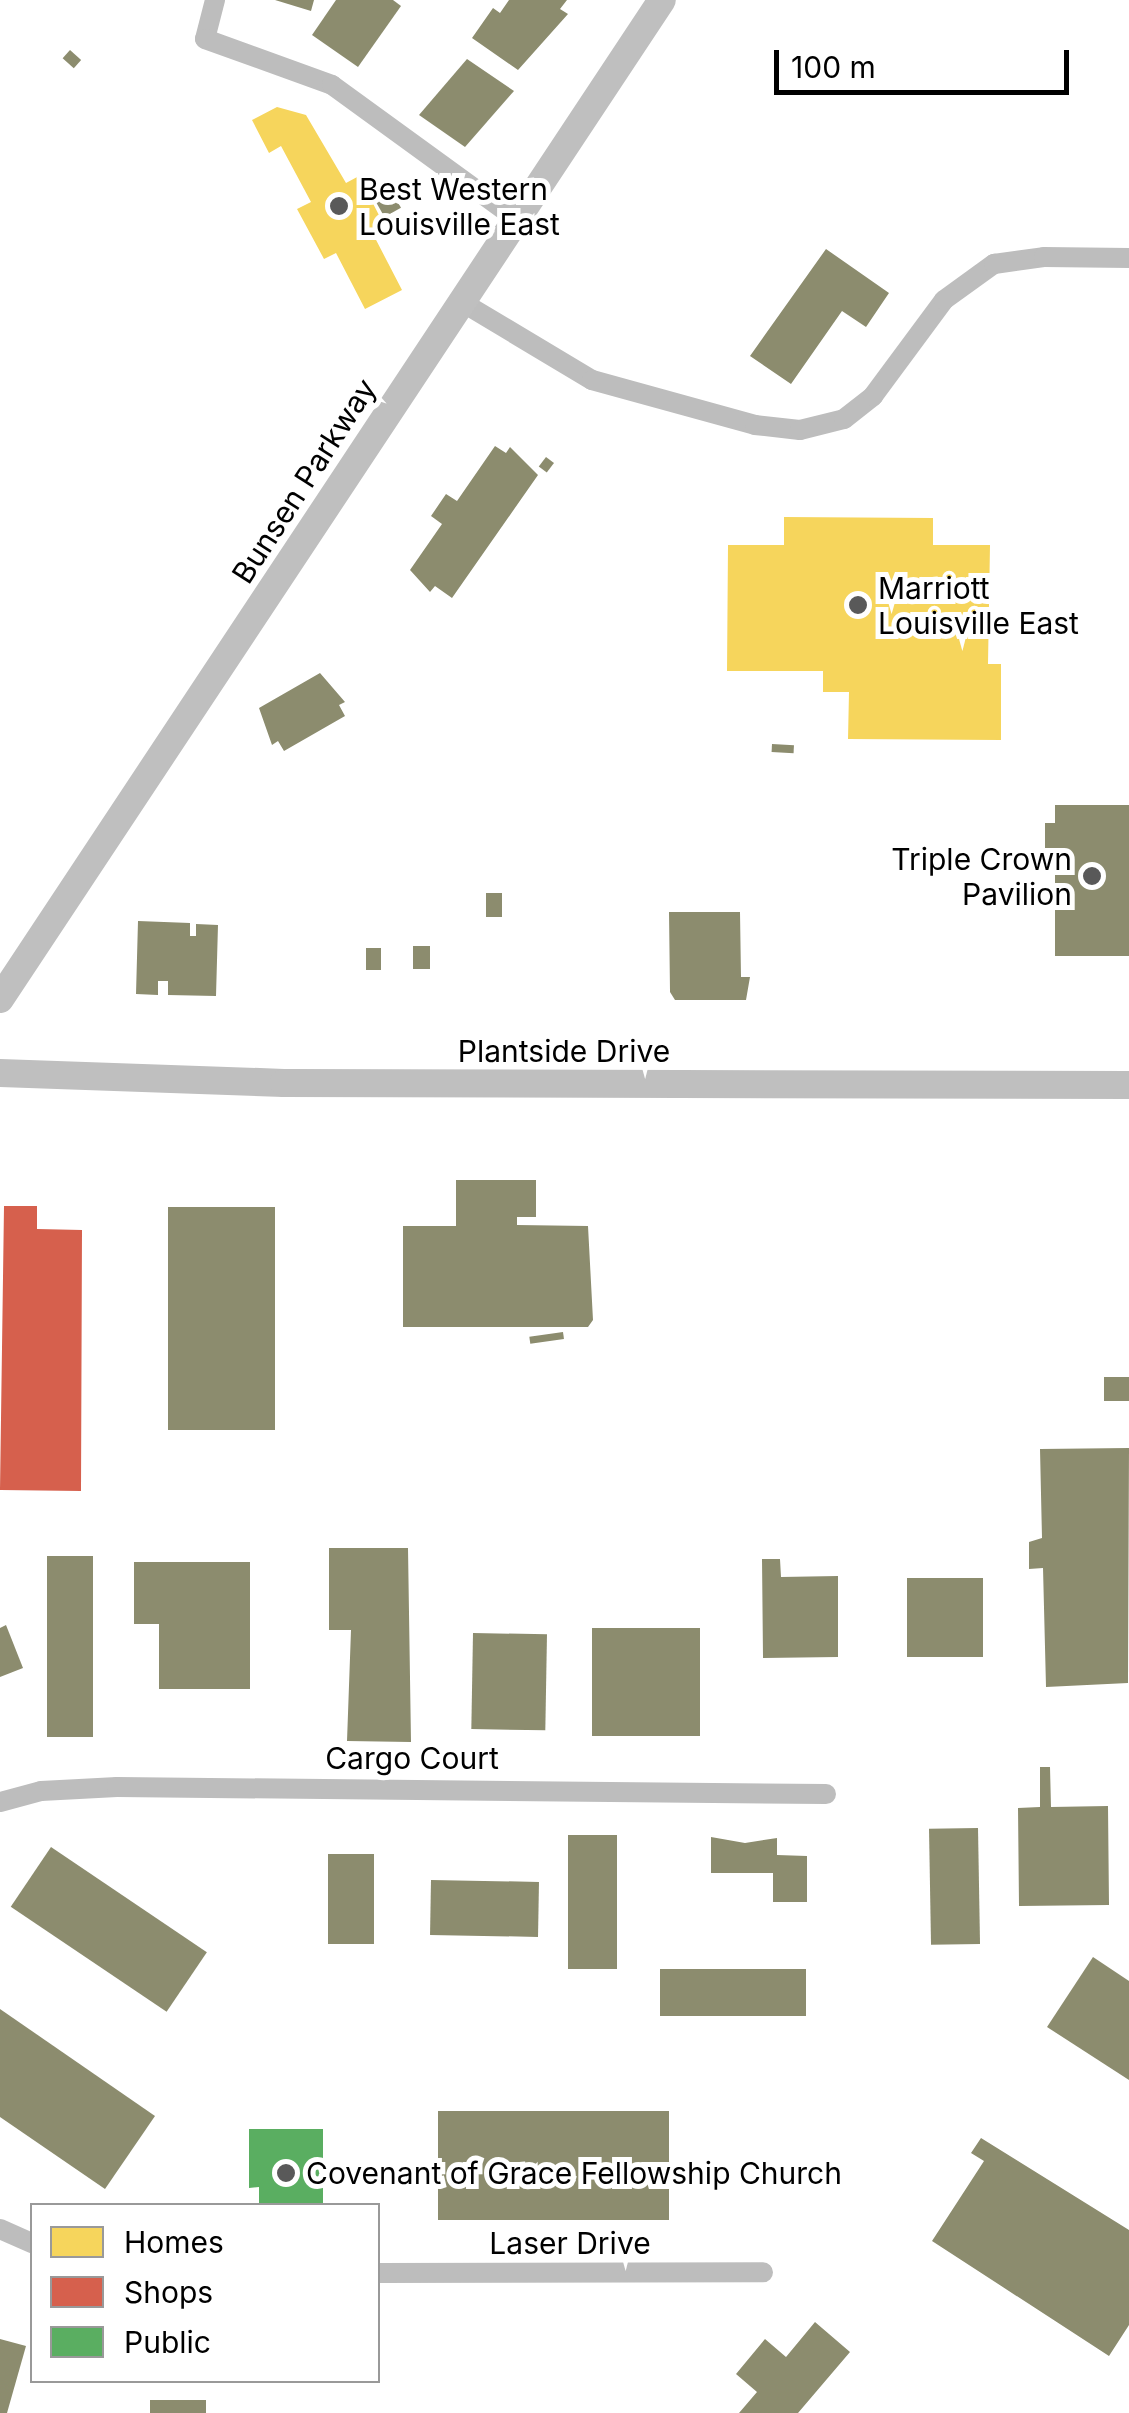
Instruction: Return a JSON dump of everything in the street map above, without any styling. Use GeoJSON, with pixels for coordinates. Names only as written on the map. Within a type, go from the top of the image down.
{"type":"FeatureCollection","features":[{"type":"Feature","properties":{"kind":"street"},"geometry":{"type":"LineString","coordinates":[[215,0],[205,39],[332,85],[514,217]]}},
{"type":"Feature","properties":{"kind":"street","name":"Bunsen Parkway"},"geometry":{"type":"LineString","coordinates":[[0,998],[514,217],[662,0]]}},
{"type":"Feature","properties":{"kind":"street"},"geometry":{"type":"LineString","coordinates":[[460,301],[592,380],[800,430],[844,419],[866,402],[944,300],[994,264],[1044,257],[1129,258]]}},
{"type":"Feature","properties":{"kind":"street","name":"Plantside Drive"},"geometry":{"type":"LineString","coordinates":[[0,1072],[303,1083],[1129,1085]]}},
{"type":"Feature","properties":{"kind":"street","name":"Cargo Court"},"geometry":{"type":"LineString","coordinates":[[0,1802],[41,1790],[117,1787],[826,1794]]}},
{"type":"Feature","properties":{"kind":"street"},"geometry":{"type":"LineString","coordinates":[[0,2229],[30,2242]]}},
{"type":"Feature","properties":{"kind":"street","name":"Laser Drive"},"geometry":{"type":"LineString","coordinates":[[380,2272],[764,2272]]}},
{"type":"Feature","properties":{"kind":"building: Homes","name":"Best Western Louisville East"},"geometry":{"type":"Polygon","coordinates":[[[277,107],[306,115],[346,183],[359,176],[385,227],[373,234],[402,290],[365,309],[336,253],[324,259],[297,209],[311,202],[281,146],[269,153],[252,120],[277,107]]]}},
{"type":"Feature","properties":{"kind":"building: Homes","name":"Marriott Louisville East"},"geometry":{"type":"Polygon","coordinates":[[[784,517],[933,518],[933,545],[990,545],[988,664],[1001,664],[1001,740],[848,739],[849,692],[823,692],[823,671],[727,671],[728,545],[784,545],[784,517]]]}},
{"type":"Feature","properties":{"kind":"building: Shops"},"geometry":{"type":"Polygon","coordinates":[[[4,1206],[37,1206],[37,1229],[82,1230],[81,1491],[0,1490],[4,1206]]]}},
{"type":"Feature","properties":{"kind":"building: Public","name":"Covenant of Grace Fellowship Church"},"geometry":{"type":"Polygon","coordinates":[[[249,2129],[323,2129],[323,2203],[259,2203],[259,2187],[249,2188],[249,2129]]]}},
{"type":"Feature","properties":{"kind":"building: Industry"},"geometry":{"type":"Polygon","coordinates":[[[275,0],[314,0],[311,11],[275,0]]]}},
{"type":"Feature","properties":{"kind":"building: Industry"},"geometry":{"type":"Polygon","coordinates":[[[336,0],[393,0],[401,6],[358,67],[312,35],[336,0]]]}},
{"type":"Feature","properties":{"kind":"building: Industry"},"geometry":{"type":"Polygon","coordinates":[[[509,0],[567,0],[560,9],[568,14],[518,70],[472,38],[493,8],[500,13],[509,0]]]}},
{"type":"Feature","properties":{"kind":"building: Industry"},"geometry":{"type":"Polygon","coordinates":[[[70,50],[81,60],[74,68],[63,58],[70,50]]]}},
{"type":"Feature","properties":{"kind":"building: Industry"},"geometry":{"type":"Polygon","coordinates":[[[467,59],[514,91],[465,147],[419,115],[467,59]]]}},
{"type":"Feature","properties":{"kind":"building: Industry"},"geometry":{"type":"Polygon","coordinates":[[[385,179],[401,208],[384,217],[368,188],[385,179]]]}},
{"type":"Feature","properties":{"kind":"building: Industry"},"geometry":{"type":"Polygon","coordinates":[[[826,249],[889,293],[866,327],[842,311],[791,384],[750,356],[826,249]]]}},
{"type":"Feature","properties":{"kind":"building: Industry"},"geometry":{"type":"Polygon","coordinates":[[[495,446],[506,453],[510,447],[538,475],[452,598],[435,586],[430,592],[410,570],[442,524],[431,516],[446,494],[457,501],[495,446]]]}},
{"type":"Feature","properties":{"kind":"building: Industry"},"geometry":{"type":"Polygon","coordinates":[[[546,457],[554,463],[547,473],[539,467],[546,457]]]}},
{"type":"Feature","properties":{"kind":"building: Industry"},"geometry":{"type":"Polygon","coordinates":[[[320,673],[345,702],[339,705],[345,716],[284,751],[278,741],[272,745],[259,708],[320,673]]]}},
{"type":"Feature","properties":{"kind":"building: Industry"},"geometry":{"type":"Polygon","coordinates":[[[772,744],[794,745],[794,753],[772,752],[772,744]]]}},
{"type":"Feature","properties":{"kind":"building: Industry","name":"Triple Crown Pavilion"},"geometry":{"type":"Polygon","coordinates":[[[1055,805],[1129,805],[1129,956],[1055,956],[1055,862],[1045,862],[1045,823],[1055,823],[1055,805]]]}},
{"type":"Feature","properties":{"kind":"building: Industry"},"geometry":{"type":"Polygon","coordinates":[[[486,893],[502,893],[502,917],[486,917],[486,893]]]}},
{"type":"Feature","properties":{"kind":"building: Industry"},"geometry":{"type":"Polygon","coordinates":[[[669,912],[740,912],[741,977],[750,977],[746,1000],[675,1000],[670,992],[669,912]]]}},
{"type":"Feature","properties":{"kind":"building: Industry"},"geometry":{"type":"Polygon","coordinates":[[[138,921],[190,923],[190,936],[196,936],[196,924],[218,925],[216,996],[168,995],[168,981],[158,981],[158,995],[136,994],[138,921]]]}},
{"type":"Feature","properties":{"kind":"building: Industry"},"geometry":{"type":"Polygon","coordinates":[[[413,946],[430,946],[430,969],[413,969],[413,946]]]}},
{"type":"Feature","properties":{"kind":"building: Industry"},"geometry":{"type":"Polygon","coordinates":[[[366,948],[381,948],[381,970],[366,970],[366,948]]]}},
{"type":"Feature","properties":{"kind":"building: Industry"},"geometry":{"type":"Polygon","coordinates":[[[456,1180],[536,1180],[536,1217],[517,1217],[517,1225],[588,1226],[593,1320],[588,1327],[403,1327],[403,1226],[456,1226],[456,1180]]]}},
{"type":"Feature","properties":{"kind":"building: Industry"},"geometry":{"type":"Polygon","coordinates":[[[168,1207],[275,1207],[275,1430],[168,1430],[168,1207]]]}},
{"type":"Feature","properties":{"kind":"building: Industry"},"geometry":{"type":"Polygon","coordinates":[[[563,1332],[564,1339],[530,1344],[529,1337],[563,1332]]]}},
{"type":"Feature","properties":{"kind":"building: Industry"},"geometry":{"type":"Polygon","coordinates":[[[1104,1377],[1129,1377],[1129,1401],[1104,1401],[1104,1377]]]}},
{"type":"Feature","properties":{"kind":"building: Industry"},"geometry":{"type":"Polygon","coordinates":[[[1129,1448],[1128,1683],[1046,1687],[1043,1568],[1029,1569],[1029,1542],[1042,1538],[1040,1449],[1129,1448]]]}},
{"type":"Feature","properties":{"kind":"building: Industry"},"geometry":{"type":"Polygon","coordinates":[[[329,1548],[408,1548],[411,1742],[347,1741],[351,1630],[329,1630],[329,1548]]]}},
{"type":"Feature","properties":{"kind":"building: Industry"},"geometry":{"type":"Polygon","coordinates":[[[47,1556],[93,1556],[93,1737],[47,1737],[47,1556]]]}},
{"type":"Feature","properties":{"kind":"building: Industry"},"geometry":{"type":"Polygon","coordinates":[[[762,1559],[780,1559],[781,1577],[838,1576],[838,1657],[763,1658],[762,1559]]]}},
{"type":"Feature","properties":{"kind":"building: Industry"},"geometry":{"type":"Polygon","coordinates":[[[134,1562],[250,1562],[250,1689],[159,1689],[159,1624],[134,1624],[134,1562]]]}},
{"type":"Feature","properties":{"kind":"building: Industry"},"geometry":{"type":"Polygon","coordinates":[[[907,1578],[983,1578],[983,1657],[907,1657],[907,1578]]]}},
{"type":"Feature","properties":{"kind":"building: Industry"},"geometry":{"type":"Polygon","coordinates":[[[6,1625],[23,1668],[0,1677],[0,1628],[6,1625]]]}},
{"type":"Feature","properties":{"kind":"building: Industry"},"geometry":{"type":"Polygon","coordinates":[[[592,1628],[700,1628],[700,1736],[592,1736],[592,1628]]]}},
{"type":"Feature","properties":{"kind":"building: Industry"},"geometry":{"type":"Polygon","coordinates":[[[473,1633],[547,1634],[545,1730],[471,1729],[473,1633]]]}},
{"type":"Feature","properties":{"kind":"building: Industry"},"geometry":{"type":"Polygon","coordinates":[[[1040,1767],[1050,1767],[1051,1807],[1108,1806],[1109,1905],[1019,1906],[1018,1808],[1040,1807],[1040,1767]]]}},
{"type":"Feature","properties":{"kind":"building: Industry"},"geometry":{"type":"Polygon","coordinates":[[[978,1828],[980,1944],[931,1945],[929,1829],[978,1828]]]}},
{"type":"Feature","properties":{"kind":"building: Industry"},"geometry":{"type":"Polygon","coordinates":[[[568,1835],[617,1835],[617,1969],[568,1969],[568,1835]]]}},
{"type":"Feature","properties":{"kind":"building: Industry"},"geometry":{"type":"Polygon","coordinates":[[[711,1837],[745,1843],[777,1838],[777,1855],[807,1856],[807,1902],[773,1902],[773,1873],[711,1873],[711,1837]]]}},
{"type":"Feature","properties":{"kind":"building: Industry"},"geometry":{"type":"Polygon","coordinates":[[[51,1847],[207,1952],[167,2012],[11,1907],[51,1847]]]}},
{"type":"Feature","properties":{"kind":"building: Industry"},"geometry":{"type":"Polygon","coordinates":[[[328,1854],[374,1854],[374,1944],[328,1944],[328,1854]]]}},
{"type":"Feature","properties":{"kind":"building: Industry"},"geometry":{"type":"Polygon","coordinates":[[[431,1880],[539,1882],[538,1937],[430,1935],[431,1880]]]}},
{"type":"Feature","properties":{"kind":"building: Industry"},"geometry":{"type":"Polygon","coordinates":[[[1093,1957],[1129,1981],[1129,2080],[1047,2027],[1093,1957]]]}},
{"type":"Feature","properties":{"kind":"building: Industry"},"geometry":{"type":"Polygon","coordinates":[[[660,1969],[806,1969],[806,2016],[660,2016],[660,1969]]]}},
{"type":"Feature","properties":{"kind":"building: Industry"},"geometry":{"type":"Polygon","coordinates":[[[0,2009],[155,2116],[105,2189],[0,2117],[0,2009]]]}},
{"type":"Feature","properties":{"kind":"building: Industry"},"geometry":{"type":"Polygon","coordinates":[[[438,2111],[669,2111],[669,2220],[438,2220],[438,2111]]]}},
{"type":"Feature","properties":{"kind":"building: Industry"},"geometry":{"type":"Polygon","coordinates":[[[981,2138],[1129,2230],[1129,2325],[1109,2356],[932,2241],[984,2161],[971,2153],[981,2138]]]}},
{"type":"Feature","properties":{"kind":"building: Industry"},"geometry":{"type":"Polygon","coordinates":[[[815,2322],[850,2352],[798,2413],[739,2413],[757,2392],[736,2374],[765,2339],[786,2357],[815,2322]]]}},
{"type":"Feature","properties":{"kind":"building: Industry"},"geometry":{"type":"Polygon","coordinates":[[[0,2339],[26,2346],[7,2413],[0,2413],[0,2339]]]}},
{"type":"Feature","properties":{"kind":"building: Industry"},"geometry":{"type":"Polygon","coordinates":[[[150,2400],[206,2400],[206,2413],[150,2413],[150,2400]]]}},
{"type":"Feature","properties":{"kind":"place","name":"Best Western Louisville East"},"geometry":{"type":"Point","coordinates":[339,206]}},
{"type":"Feature","properties":{"kind":"place","name":"Marriott Louisville East"},"geometry":{"type":"Point","coordinates":[858,605]}},
{"type":"Feature","properties":{"kind":"place","name":"Triple Crown Pavilion"},"geometry":{"type":"Point","coordinates":[1092,876]}},
{"type":"Feature","properties":{"kind":"place","name":"Covenant of Grace Fellowship Church"},"geometry":{"type":"Point","coordinates":[286,2173]}}]}
